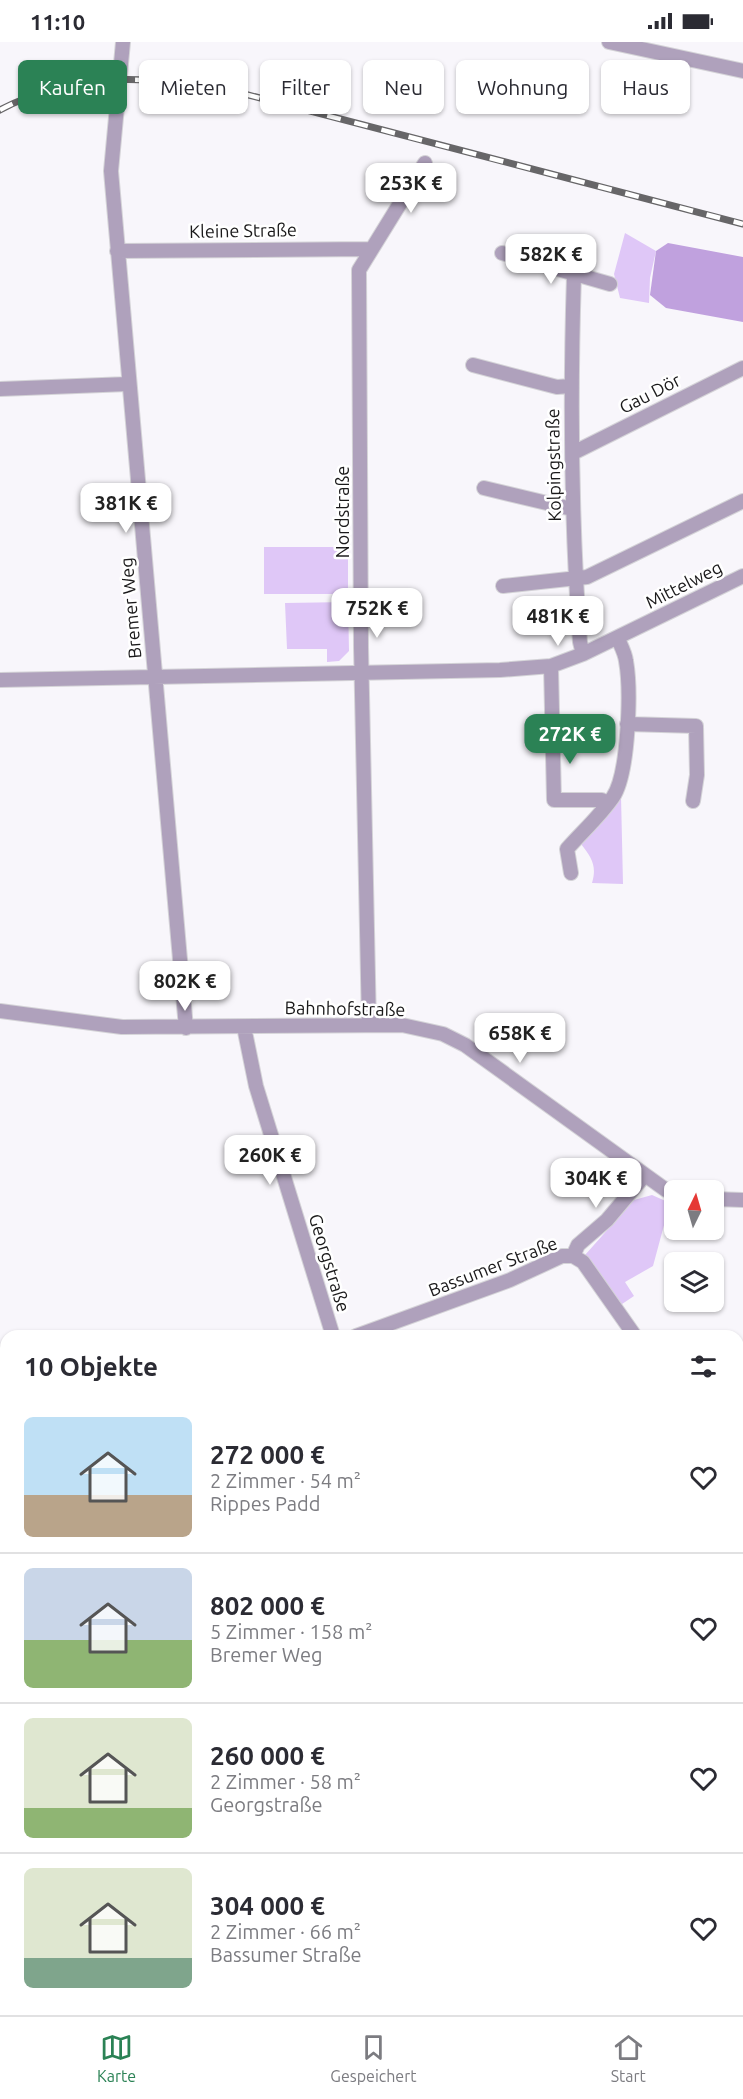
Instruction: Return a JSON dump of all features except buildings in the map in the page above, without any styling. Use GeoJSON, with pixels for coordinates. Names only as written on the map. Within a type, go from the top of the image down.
{"type":"FeatureCollection","features":[{"type":"Feature","properties":{"kind":"street","name":"Bremer Weg"},"geometry":{"type":"LineString","coordinates":[[123,42],[111,171],[186,1028]]}},
{"type":"Feature","properties":{"kind":"street"},"geometry":{"type":"LineString","coordinates":[[609,42],[743,71]]}},
{"type":"Feature","properties":{"kind":"street","name":"Nordstraße"},"geometry":{"type":"LineString","coordinates":[[369,1024],[359,270],[425,163]]}},
{"type":"Feature","properties":{"kind":"street","name":"Kleine Straße"},"geometry":{"type":"LineString","coordinates":[[117,251],[370,249]]}},
{"type":"Feature","properties":{"kind":"street"},"geometry":{"type":"LineString","coordinates":[[502,253],[610,284]]}},
{"type":"Feature","properties":{"kind":"street","name":"Kolpingstraße"},"geometry":{"type":"LineString","coordinates":[[574,275],[570,386],[573,453],[572,509],[580,642],[584,654]]}},
{"type":"Feature","properties":{"kind":"street"},"geometry":{"type":"LineString","coordinates":[[473,365],[557,387],[570,386]]}},
{"type":"Feature","properties":{"kind":"street","name":"Gau Dör"},"geometry":{"type":"LineString","coordinates":[[573,453],[743,368]]}},
{"type":"Feature","properties":{"kind":"street"},"geometry":{"type":"LineString","coordinates":[[0,389],[128,384]]}},
{"type":"Feature","properties":{"kind":"street"},"geometry":{"type":"LineString","coordinates":[[483,488],[572,509]]}},
{"type":"Feature","properties":{"kind":"street"},"geometry":{"type":"LineString","coordinates":[[503,586],[587,577],[743,501]]}},
{"type":"Feature","properties":{"kind":"street","name":"Mittelweg"},"geometry":{"type":"LineString","coordinates":[[0,680],[363,673],[551,666],[618,639],[743,576]]}},
{"type":"Feature","properties":{"kind":"street"},"geometry":{"type":"LineString","coordinates":[[571,873],[567,849],[607,804],[621,779],[626,753],[626,661],[618,639]]}},
{"type":"Feature","properties":{"kind":"street"},"geometry":{"type":"LineString","coordinates":[[551,666],[554,800],[602,800],[607,804]]}},
{"type":"Feature","properties":{"kind":"street"},"geometry":{"type":"LineString","coordinates":[[627,724],[696,726],[697,775],[693,801]]}},
{"type":"Feature","properties":{"kind":"street","name":"Bahnhofstraße"},"geometry":{"type":"LineString","coordinates":[[0,1011],[82,1024],[186,1028],[369,1024],[402,1025],[443,1034],[465,1045],[664,1188]]}},
{"type":"Feature","properties":{"kind":"street","name":"Georgstraße"},"geometry":{"type":"LineString","coordinates":[[244,1027],[256,1086],[331,1330]]}},
{"type":"Feature","properties":{"kind":"street","name":"Bassumer Straße"},"geometry":{"type":"LineString","coordinates":[[372,1330],[510,1280],[562,1256],[573,1256],[578,1245],[607,1221],[645,1174]]}},
{"type":"Feature","properties":{"kind":"street"},"geometry":{"type":"LineString","coordinates":[[724,1200],[743,1200]]}},
{"type":"Feature","properties":{"kind":"street"},"geometry":{"type":"LineString","coordinates":[[573,1256],[586,1266],[631,1330]]}},
{"type":"Feature","properties":{"kind":"shaded area"},"geometry":{"type":"Polygon","coordinates":[[[625,233],[656,251],[650,278],[649,303],[620,298],[614,274],[625,233]]]}},
{"type":"Feature","properties":{"kind":"shaded area"},"geometry":{"type":"Polygon","coordinates":[[[668,243],[743,257],[743,322],[666,308],[650,295],[656,251],[668,243]]]}},
{"type":"Feature","properties":{"kind":"shaded area"},"geometry":{"type":"Polygon","coordinates":[[[264,547],[348,547],[348,594],[264,594],[264,547]]]}},
{"type":"Feature","properties":{"kind":"shaded area"},"geometry":{"type":"Polygon","coordinates":[[[348,602],[349,651],[339,661],[327,662],[327,649],[287,649],[285,603],[348,602]]]}},
{"type":"Feature","properties":{"kind":"shaded area"},"geometry":{"type":"Polygon","coordinates":[[[621,796],[623,884],[592,883],[593,862],[581,844],[621,796]]]}},
{"type":"Feature","properties":{"kind":"shaded area"},"geometry":{"type":"Polygon","coordinates":[[[652,1195],[664,1200],[664,1225],[653,1266],[625,1282],[634,1296],[619,1306],[585,1255],[634,1200],[652,1195]]]}},
{"type":"Feature","properties":{"kind":"railway"},"geometry":{"type":"LineString","coordinates":[[0,110],[28,97],[86,82],[144,80],[203,86],[233,91],[743,224]]}}]}
